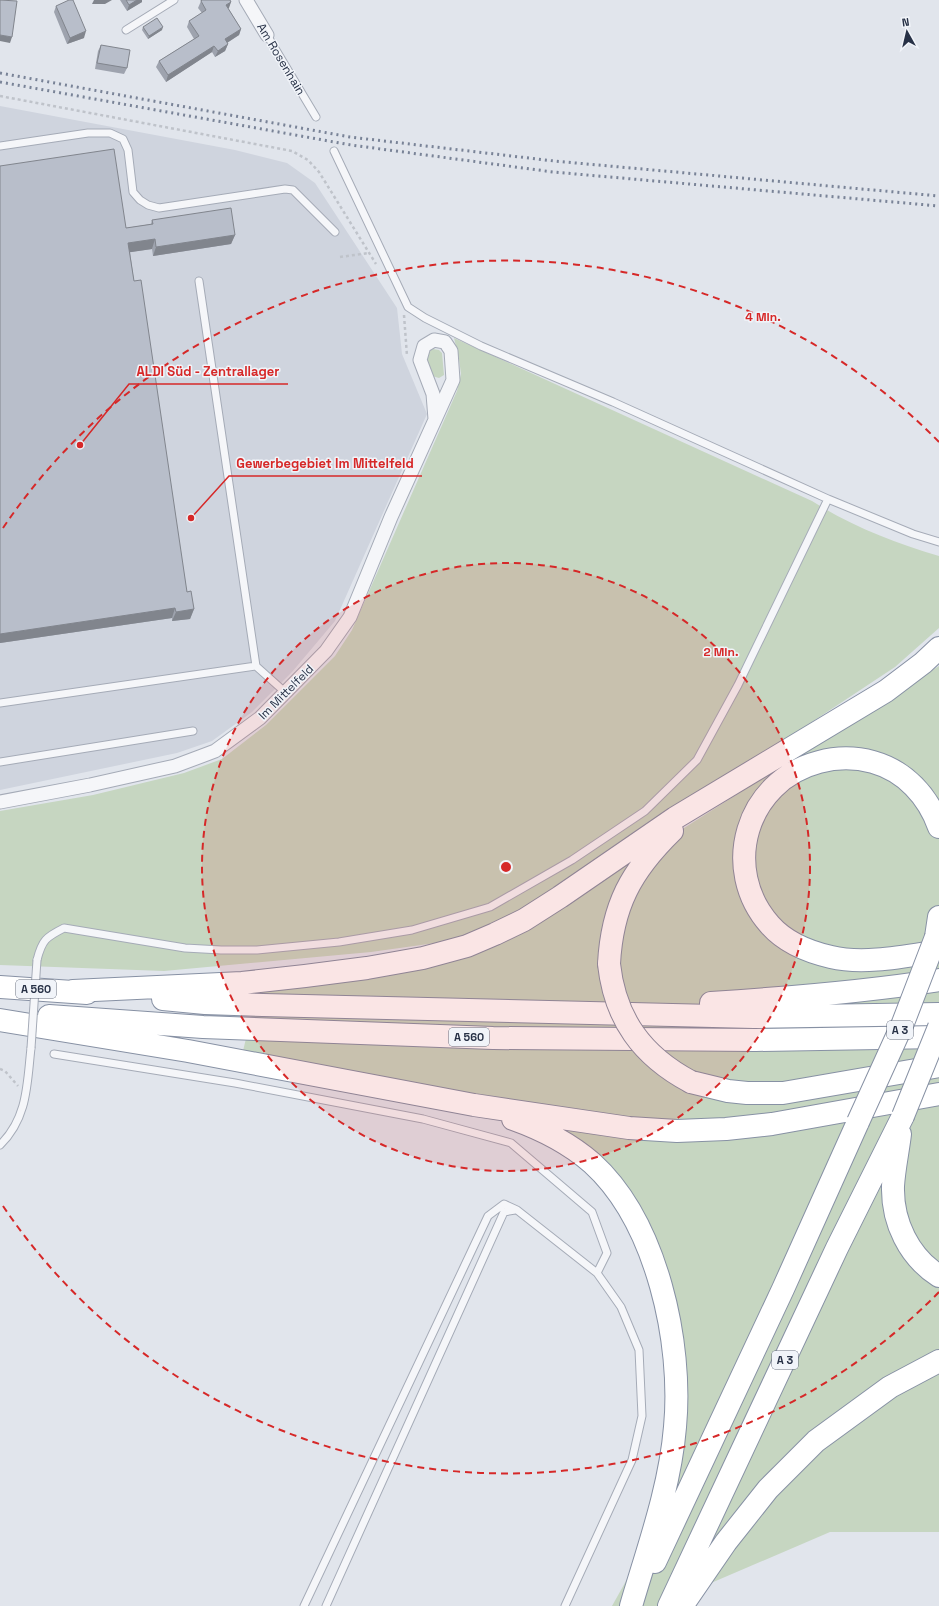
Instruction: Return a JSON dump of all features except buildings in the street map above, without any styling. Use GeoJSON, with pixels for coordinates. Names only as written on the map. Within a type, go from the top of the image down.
{"type":"FeatureCollection","features":[{"type":"Feature","properties":{"kind":"highway"},"geometry":{"type":"LineString","coordinates":[[73,992],[242,983],[312,975],[367,968],[423,958],[467,946],[524,920],[669,822],[886,691],[923,663],[939,648]]}},
{"type":"Feature","properties":{"kind":"highway"},"geometry":{"type":"LineString","coordinates":[[938,934],[892,959],[833,957],[810,951],[788,940],[771,926],[759,910],[750,890],[745,870],[744,852],[747,831],[755,811],[769,792],[788,774],[807,765],[832,758],[860,758],[884,765],[902,776],[919,791],[932,809],[939,827]]}},
{"type":"Feature","properties":{"kind":"highway"},"geometry":{"type":"LineString","coordinates":[[708,798],[679,823],[652,851],[631,880],[616,913],[611,936],[609,964],[610,979],[619,1007],[633,1034],[643,1046],[665,1067],[691,1082],[728,1091],[783,1093],[939,1066]]}},
{"type":"Feature","properties":{"kind":"highway","name":"A 3"},"geometry":{"type":"LineString","coordinates":[[634,1606],[783,1289],[903,1022],[938,934]]}},
{"type":"Feature","properties":{"kind":"highway"},"geometry":{"type":"LineString","coordinates":[[580,1013],[804,997],[901,986],[939,980]]}},
{"type":"Feature","properties":{"kind":"highway","name":"A 560"},"geometry":{"type":"LineString","coordinates":[[0,987],[205,1003],[754,1017],[939,1014]]}},
{"type":"Feature","properties":{"kind":"highway","name":"A 560"},"geometry":{"type":"LineString","coordinates":[[0,1013],[203,1027],[493,1038],[756,1040],[939,1037]]}},
{"type":"Feature","properties":{"kind":"highway"},"geometry":{"type":"LineString","coordinates":[[0,1020],[188,1051],[474,1105],[622,1127],[677,1131],[726,1129],[772,1124],[939,1094]]}},
{"type":"Feature","properties":{"kind":"highway","name":"A 3"},"geometry":{"type":"LineString","coordinates":[[669,1606],[834,1256],[902,1116],[939,1027]]}},
{"type":"Feature","properties":{"kind":"highway"},"geometry":{"type":"LineString","coordinates":[[474,1105],[547,1133],[571,1147],[592,1163],[615,1189],[631,1214],[650,1253],[663,1289],[672,1336],[676,1386],[675,1427],[668,1476],[630,1606]]}},
{"type":"Feature","properties":{"kind":"highway"},"geometry":{"type":"LineString","coordinates":[[902,1116],[893,1186],[894,1210],[901,1233],[913,1253],[930,1270],[939,1276]]}},
{"type":"Feature","properties":{"kind":"highway"},"geometry":{"type":"LineString","coordinates":[[682,1606],[726,1542],[768,1489],[816,1441],[890,1388],[939,1361]]}},
{"type":"Feature","properties":{"kind":"street","name":"Am Rosenhain"},"geometry":{"type":"LineString","coordinates":[[246,0],[267,35]]}},
{"type":"Feature","properties":{"kind":"street","name":"Im Mittelfeld"},"geometry":{"type":"LineString","coordinates":[[0,802],[90,785],[175,766],[215,751],[260,718],[326,651],[350,617],[391,516],[453,380],[451,351],[445,342],[434,340],[424,346],[420,360],[433,394],[435,419]]}},
{"type":"Feature","properties":{"kind":"lane"},"geometry":{"type":"LineString","coordinates":[[126,30],[174,0]]}},
{"type":"Feature","properties":{"kind":"lane","name":"Am Rosenhain"},"geometry":{"type":"LineString","coordinates":[[267,35],[316,118]]}},
{"type":"Feature","properties":{"kind":"lane"},"geometry":{"type":"LineString","coordinates":[[0,146],[88,133],[110,132],[124,138],[128,150],[133,192],[140,200],[148,205],[159,208],[285,189],[293,190],[335,232]]}},
{"type":"Feature","properties":{"kind":"lane"},"geometry":{"type":"LineString","coordinates":[[334,151],[408,307],[425,318],[481,346],[606,399],[828,498],[913,534],[939,542]]}},
{"type":"Feature","properties":{"kind":"lane"},"geometry":{"type":"LineString","coordinates":[[199,281],[256,666],[286,693]]}},
{"type":"Feature","properties":{"kind":"lane"},"geometry":{"type":"LineString","coordinates":[[0,1145],[6,1140],[20,1116],[26,1097],[37,960],[40,948],[49,935],[64,928],[185,948],[257,950],[339,942],[412,930],[490,907],[566,864],[645,811],[697,760],[738,685],[828,498]]}},
{"type":"Feature","properties":{"kind":"lane"},"geometry":{"type":"LineString","coordinates":[[0,703],[256,666]]}},
{"type":"Feature","properties":{"kind":"lane"},"geometry":{"type":"LineString","coordinates":[[0,762],[193,731]]}},
{"type":"Feature","properties":{"kind":"lane"},"geometry":{"type":"LineString","coordinates":[[54,1054],[235,1083],[423,1119],[511,1143],[592,1212],[608,1253],[597,1273]]}},
{"type":"Feature","properties":{"kind":"lane"},"geometry":{"type":"LineString","coordinates":[[304,1606],[488,1216],[504,1204],[517,1210],[597,1273],[621,1307],[639,1350],[642,1416],[632,1460],[565,1606]]}},
{"type":"Feature","properties":{"kind":"lane"},"geometry":{"type":"LineString","coordinates":[[326,1606],[504,1212],[517,1210]]}},
{"type":"Feature","properties":{"kind":"path"},"geometry":{"type":"LineString","coordinates":[[0,96],[292,151],[308,160],[319,172],[380,270]]}},
{"type":"Feature","properties":{"kind":"path"},"geometry":{"type":"LineString","coordinates":[[340,257],[368,252]]}},
{"type":"Feature","properties":{"kind":"path"},"geometry":{"type":"LineString","coordinates":[[408,307],[404,315],[407,356],[420,360]]}},
{"type":"Feature","properties":{"kind":"path"},"geometry":{"type":"LineString","coordinates":[[0,1069],[5,1071],[26,1097]]}},
{"type":"Feature","properties":{"kind":"shaded area"},"geometry":{"type":"Polygon","coordinates":[[[0,106],[235,150],[287,163],[315,183],[397,308],[402,354],[427,414],[335,621],[292,672],[252,712],[212,741],[177,753],[0,790],[0,106]]]}},
{"type":"Feature","properties":{"kind":"green space"},"geometry":{"type":"Polygon","coordinates":[[[454,338],[812,501],[858,526],[939,556],[939,628],[895,667],[673,814],[512,916],[464,939],[371,952],[164,971],[0,965],[0,811],[93,795],[184,773],[222,759],[266,725],[335,656],[352,630],[457,391],[461,374],[454,338]]]}},
{"type":"Feature","properties":{"kind":"green space"},"geometry":{"type":"Polygon","coordinates":[[[433,349],[439,350],[442,353],[444,375],[439,378],[432,376],[426,362],[428,352],[433,349]]]}},
{"type":"Feature","properties":{"kind":"green space"},"geometry":{"type":"Polygon","coordinates":[[[939,666],[939,1532],[830,1532],[711,1583],[696,1606],[612,1606],[668,1506],[676,1454],[648,1238],[546,1126],[243,1051],[257,993],[383,976],[525,929],[939,666]]]}},
{"type":"Feature","properties":{"kind":"railway"},"geometry":{"type":"LineString","coordinates":[[0,73],[350,137],[554,161],[939,196]]}},
{"type":"Feature","properties":{"kind":"railway"},"geometry":{"type":"LineString","coordinates":[[0,82],[351,145],[553,172],[939,206]]}},
{"type":"Feature","properties":{"kind":"place","name":"ALDI Süd - Zentrallager"},"geometry":{"type":"Point","coordinates":[80,445]}},
{"type":"Feature","properties":{"kind":"place","name":"Gewerbegebiet Im Mittelfeld"},"geometry":{"type":"Point","coordinates":[191,518]}}]}
